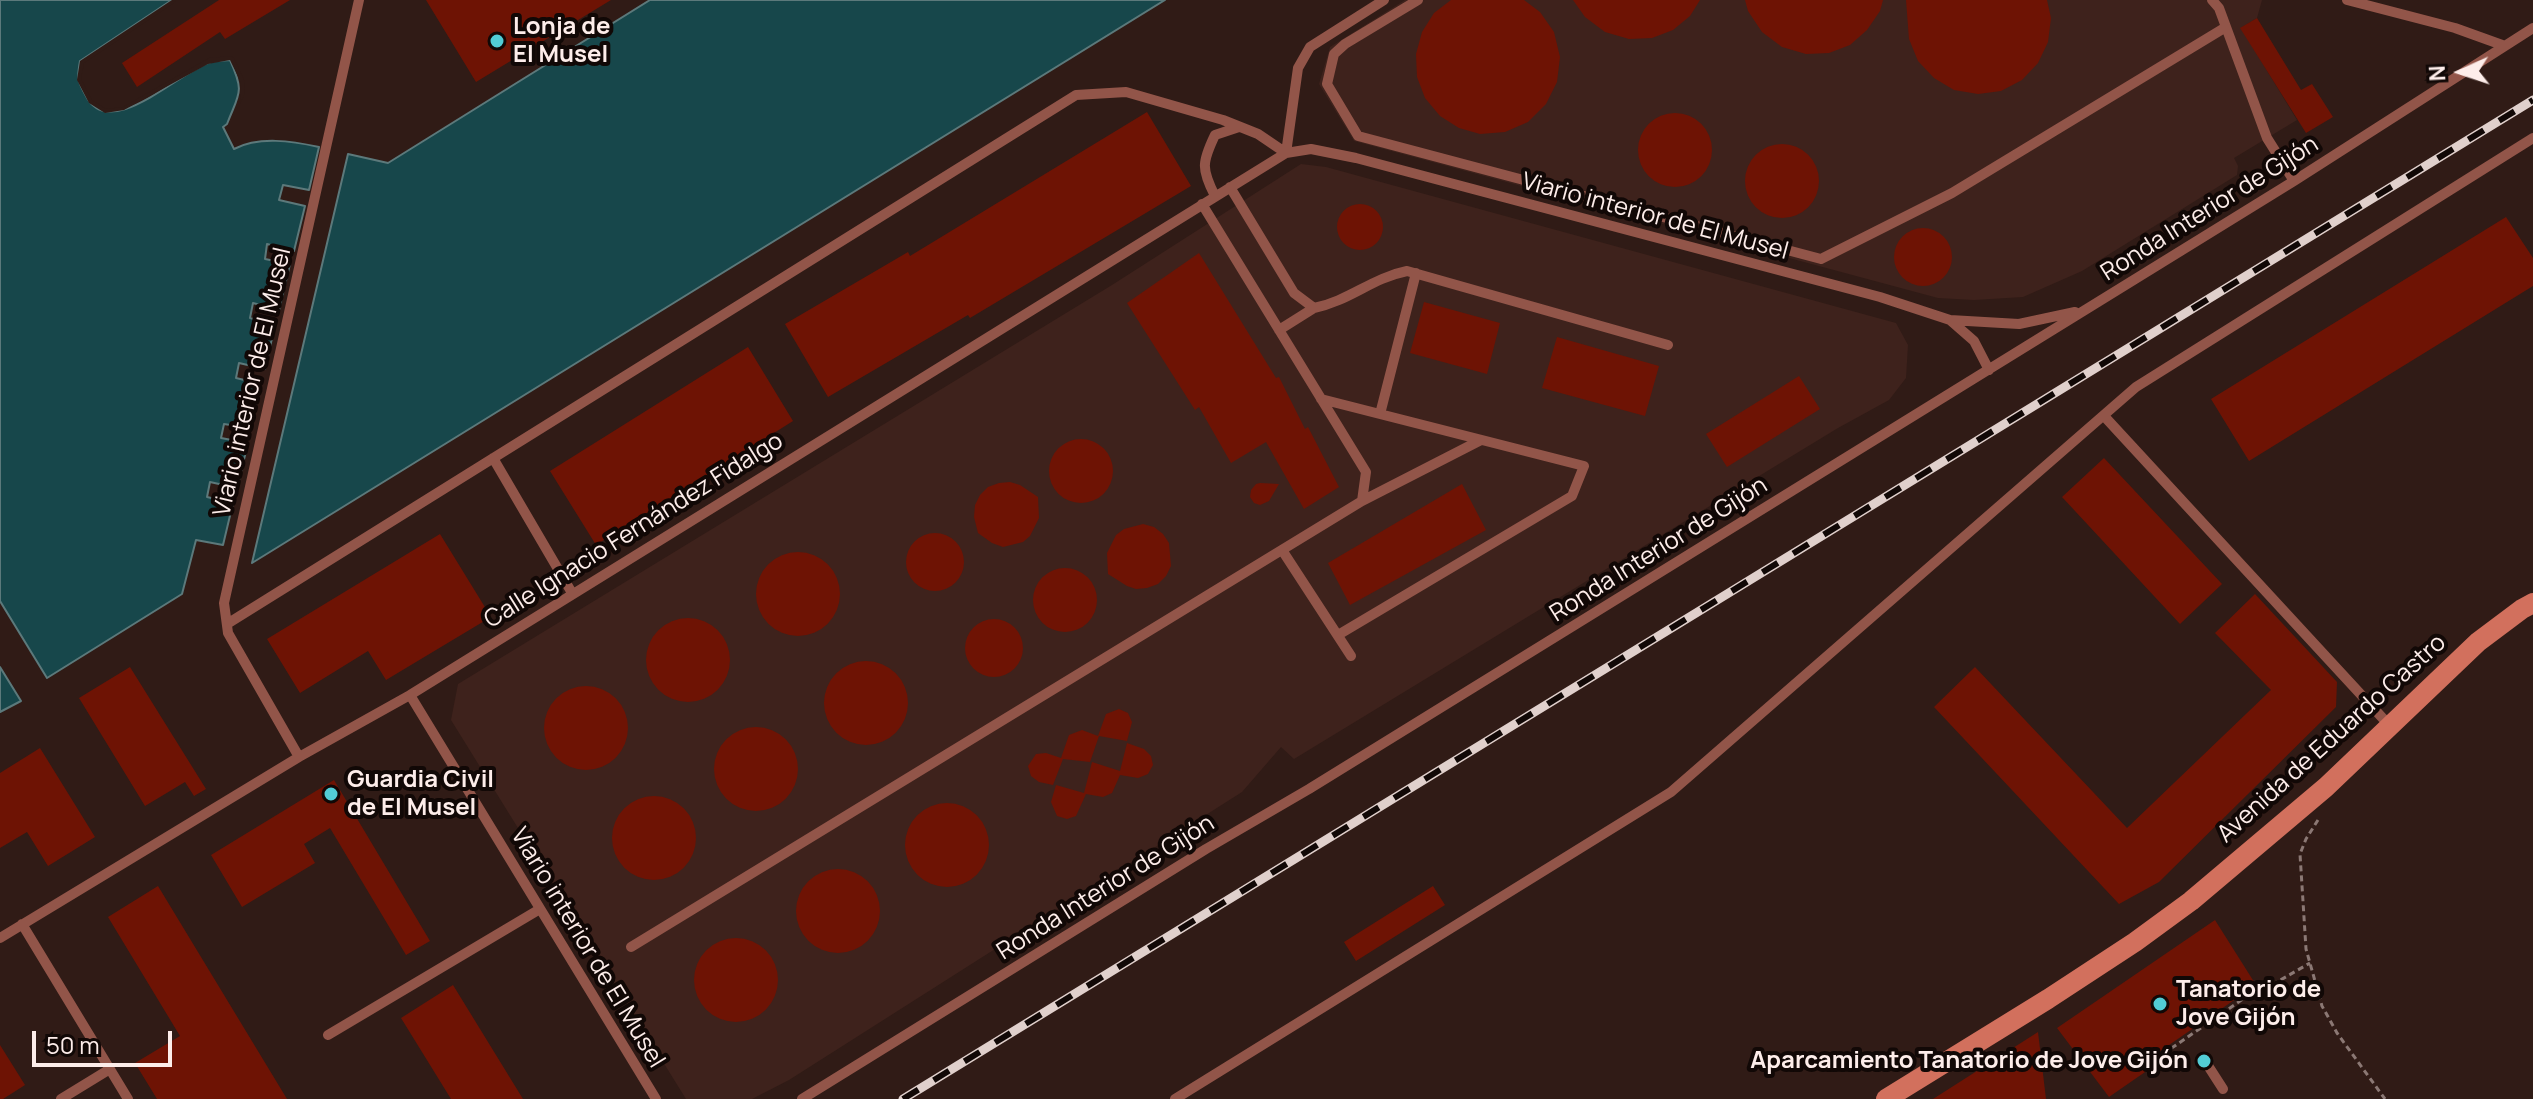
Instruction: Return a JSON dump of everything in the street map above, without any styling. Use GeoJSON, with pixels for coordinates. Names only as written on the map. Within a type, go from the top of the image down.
{"type":"FeatureCollection","features":[{"type":"Feature","properties":{"kind":"street","name":"Avenida de Eduardo Castro"},"geometry":{"type":"LineString","coordinates":[[1886,1099],[2123,950],[2191,901],[2326,787],[2478,642],[2533,603]]}},
{"type":"Feature","properties":{"kind":"lane","name":"Viario interior de El Musel"},"geometry":{"type":"LineString","coordinates":[[299,757],[228,633],[224,603],[359,0]]}},
{"type":"Feature","properties":{"kind":"lane"},"geometry":{"type":"LineString","coordinates":[[227,624],[1076,95],[1126,92],[1258,134],[1286,153],[1298,68],[1310,47],[1384,0]]}},
{"type":"Feature","properties":{"kind":"lane"},"geometry":{"type":"LineString","coordinates":[[1418,0],[1345,44],[1334,54],[1327,84],[1358,136],[1821,259],[1952,193],[2226,27]]}},
{"type":"Feature","properties":{"kind":"lane"},"geometry":{"type":"LineString","coordinates":[[2212,0],[2219,8],[2267,138],[2294,181]]}},
{"type":"Feature","properties":{"kind":"lane"},"geometry":{"type":"LineString","coordinates":[[2347,0],[2455,28],[2505,46]]}},
{"type":"Feature","properties":{"kind":"lane","name":"Ronda Interior de Gijón"},"geometry":{"type":"LineString","coordinates":[[802,1099],[1989,370],[2533,28]]}},
{"type":"Feature","properties":{"kind":"lane"},"geometry":{"type":"LineString","coordinates":[[1215,196],[1205,177],[1204,159],[1215,135],[1239,127]]}},
{"type":"Feature","properties":{"kind":"lane"},"geometry":{"type":"LineString","coordinates":[[1175,1099],[1671,792],[2136,387],[2533,138]]}},
{"type":"Feature","properties":{"kind":"lane","name":"Viario interior de El Musel"},"geometry":{"type":"LineString","coordinates":[[1286,153],[1311,149],[1356,158],[1880,297],[1950,320],[1974,341],[1989,370]]}},
{"type":"Feature","properties":{"kind":"lane","name":"Calle Ignacio Fernández Fidalgo"},"geometry":{"type":"LineString","coordinates":[[0,938],[299,757],[410,695],[1286,153]]}},
{"type":"Feature","properties":{"kind":"lane"},"geometry":{"type":"LineString","coordinates":[[1230,187],[1294,293],[1314,308]]}},
{"type":"Feature","properties":{"kind":"lane"},"geometry":{"type":"LineString","coordinates":[[1202,204],[1366,472],[1362,501]]}},
{"type":"Feature","properties":{"kind":"lane"},"geometry":{"type":"LineString","coordinates":[[1279,330],[1314,308],[1334,304],[1386,275],[1407,271],[1668,345]]}},
{"type":"Feature","properties":{"kind":"lane"},"geometry":{"type":"LineString","coordinates":[[1380,414],[1416,273]]}},
{"type":"Feature","properties":{"kind":"lane"},"geometry":{"type":"LineString","coordinates":[[1950,320],[2019,324],[2082,311]]}},
{"type":"Feature","properties":{"kind":"lane"},"geometry":{"type":"LineString","coordinates":[[1321,399],[1584,466],[1572,496],[1338,635]]}},
{"type":"Feature","properties":{"kind":"lane"},"geometry":{"type":"LineString","coordinates":[[2104,416],[2389,725]]}},
{"type":"Feature","properties":{"kind":"lane"},"geometry":{"type":"LineString","coordinates":[[631,947],[1362,501],[1481,440]]}},
{"type":"Feature","properties":{"kind":"lane"},"geometry":{"type":"LineString","coordinates":[[493,458],[572,593]]}},
{"type":"Feature","properties":{"kind":"lane"},"geometry":{"type":"LineString","coordinates":[[1282,550],[1351,656]]}},
{"type":"Feature","properties":{"kind":"lane","name":"Viario interior de El Musel"},"geometry":{"type":"LineString","coordinates":[[410,695],[656,1099]]}},
{"type":"Feature","properties":{"kind":"lane"},"geometry":{"type":"LineString","coordinates":[[328,1035],[540,909]]}},
{"type":"Feature","properties":{"kind":"lane"},"geometry":{"type":"LineString","coordinates":[[22,924],[128,1099]]}},
{"type":"Feature","properties":{"kind":"lane"},"geometry":{"type":"LineString","coordinates":[[2205,1061],[2223,1089]]}},
{"type":"Feature","properties":{"kind":"lane"},"geometry":{"type":"LineString","coordinates":[[61,1099],[110,1069]]}},
{"type":"Feature","properties":{"kind":"path"},"geometry":{"type":"LineString","coordinates":[[2320,818],[2300,854],[2303,927],[2310,963],[2322,1006],[2337,1033],[2385,1099]]}},
{"type":"Feature","properties":{"kind":"path"},"geometry":{"type":"LineString","coordinates":[[2163,1054],[2259,988],[2270,986],[2310,963]]}},
{"type":"Feature","properties":{"kind":"shaded area"},"geometry":{"type":"Polygon","coordinates":[[[1405,0],[2262,0],[2257,18],[2241,28],[2297,120],[2234,158],[2238,166],[2237,175],[2082,271],[2023,297],[1974,300],[1938,298],[1354,141],[1319,84],[1330,47],[1405,0]]]}},
{"type":"Feature","properties":{"kind":"shaded area"},"geometry":{"type":"Polygon","coordinates":[[[1301,164],[1326,167],[1896,323],[1908,345],[1906,378],[1889,400],[1294,759],[1281,747],[1242,792],[789,1080],[752,1099],[686,1099],[451,720],[458,684],[1112,285],[1301,164]]]}},
{"type":"Feature","properties":{"kind":"water"},"geometry":{"type":"Polygon","coordinates":[[[0,0],[172,0],[80,61],[79,82],[97,108],[111,112],[128,108],[198,68],[213,61],[230,60],[238,80],[239,93],[223,127],[234,149],[265,141],[319,147],[309,190],[283,185],[279,200],[305,206],[294,251],[267,244],[265,259],[290,264],[279,310],[253,303],[250,318],[275,325],[265,369],[239,363],[236,378],[261,384],[249,428],[224,424],[221,438],[248,443],[237,488],[210,482],[207,497],[233,503],[223,545],[196,540],[182,594],[47,678],[0,601],[0,0]]]}},
{"type":"Feature","properties":{"kind":"water"},"geometry":{"type":"Polygon","coordinates":[[[650,0],[1165,0],[252,563],[348,154],[388,163],[650,0]]]}},
{"type":"Feature","properties":{"kind":"water"},"geometry":{"type":"Polygon","coordinates":[[[0,667],[21,701],[0,712],[0,667]]]}},
{"type":"Feature","properties":{"kind":"pier"},"geometry":{"type":"Polygon","coordinates":[[[176,0],[84,63],[81,79],[92,100],[106,109],[123,107],[209,58],[231,56],[245,82],[240,104],[241,83],[230,60],[208,64],[124,110],[105,113],[89,103],[77,80],[80,61],[176,0]]]}},
{"type":"Feature","properties":{"kind":"building"},"geometry":{"type":"Polygon","coordinates":[[[219,0],[290,0],[225,39],[220,32],[137,87],[122,63],[219,0]]]}},
{"type":"Feature","properties":{"kind":"building","name":"Lonja de El Musel"},"geometry":{"type":"Polygon","coordinates":[[[426,0],[611,0],[476,82],[426,0]]]}},
{"type":"Feature","properties":{"kind":"building"},"geometry":{"type":"Polygon","coordinates":[[[1451,0],[1524,0],[1540,12],[1554,32],[1560,57],[1557,82],[1546,104],[1528,122],[1505,132],[1480,134],[1459,128],[1440,116],[1425,98],[1417,77],[1416,54],[1422,32],[1434,13],[1451,0]]]}},
{"type":"Feature","properties":{"kind":"building"},"geometry":{"type":"Polygon","coordinates":[[[1573,0],[1700,0],[1690,16],[1673,30],[1652,38],[1629,39],[1605,32],[1585,17],[1573,0]]]}},
{"type":"Feature","properties":{"kind":"building"},"geometry":{"type":"Polygon","coordinates":[[[1745,0],[1883,0],[1880,11],[1867,30],[1850,45],[1829,53],[1806,54],[1782,47],[1762,32],[1748,11],[1745,0]]]}},
{"type":"Feature","properties":{"kind":"building"},"geometry":{"type":"Polygon","coordinates":[[[1906,0],[2047,0],[2051,18],[2048,42],[2038,63],[2022,80],[2001,91],[1978,94],[1954,90],[1934,78],[1918,61],[1909,39],[1906,0]]]}},
{"type":"Feature","properties":{"kind":"building"},"geometry":{"type":"Polygon","coordinates":[[[2257,18],[2301,90],[2312,84],[2333,117],[2306,133],[2240,28],[2257,18]]]}},
{"type":"Feature","properties":{"kind":"building"},"geometry":{"type":"Polygon","coordinates":[[[1147,112],[1191,186],[970,318],[968,315],[828,397],[785,324],[908,252],[910,256],[1147,112]]]}},
{"type":"Feature","properties":{"kind":"building"},"geometry":{"type":"Polygon","coordinates":[[[1675,113],[1696,119],[1706,129],[1712,150],[1706,171],[1696,181],[1675,187],[1654,181],[1644,171],[1638,150],[1644,129],[1654,119],[1675,113]]]}},
{"type":"Feature","properties":{"kind":"building"},"geometry":{"type":"Polygon","coordinates":[[[1782,144],[1803,150],[1813,160],[1819,181],[1813,202],[1803,212],[1782,218],[1761,212],[1751,202],[1745,181],[1751,160],[1761,150],[1782,144]]]}},
{"type":"Feature","properties":{"kind":"building"},"geometry":{"type":"Polygon","coordinates":[[[1360,204],[1376,211],[1383,227],[1376,243],[1360,250],[1344,243],[1337,227],[1344,211],[1360,204]]]}},
{"type":"Feature","properties":{"kind":"building"},"geometry":{"type":"Polygon","coordinates":[[[2506,217],[2533,258],[2533,286],[2249,461],[2211,399],[2506,217]]]}},
{"type":"Feature","properties":{"kind":"building"},"geometry":{"type":"Polygon","coordinates":[[[1923,228],[1934,230],[1943,237],[1950,246],[1950,268],[1943,277],[1934,284],[1923,286],[1912,284],[1903,277],[1896,268],[1894,257],[1896,246],[1903,237],[1912,230],[1923,228]]]}},
{"type":"Feature","properties":{"kind":"building"},"geometry":{"type":"Polygon","coordinates":[[[1199,253],[1276,378],[1279,377],[1339,487],[1304,509],[1266,442],[1231,463],[1199,407],[1195,410],[1127,303],[1199,253]]]}},
{"type":"Feature","properties":{"kind":"building"},"geometry":{"type":"Polygon","coordinates":[[[1424,302],[1500,323],[1487,374],[1410,353],[1424,302]]]}},
{"type":"Feature","properties":{"kind":"building"},"geometry":{"type":"Polygon","coordinates":[[[1557,337],[1659,366],[1645,416],[1542,388],[1557,337]]]}},
{"type":"Feature","properties":{"kind":"building"},"geometry":{"type":"Polygon","coordinates":[[[748,347],[793,421],[596,545],[550,471],[748,347]]]}},
{"type":"Feature","properties":{"kind":"building"},"geometry":{"type":"Polygon","coordinates":[[[1799,376],[1820,409],[1727,467],[1706,434],[1799,376]]]}},
{"type":"Feature","properties":{"kind":"building"},"geometry":{"type":"Polygon","coordinates":[[[1075,439],[1087,439],[1104,448],[1111,459],[1111,483],[1104,494],[1087,503],[1075,503],[1063,498],[1054,489],[1049,477],[1049,465],[1054,453],[1063,444],[1075,439]]]}},
{"type":"Feature","properties":{"kind":"building"},"geometry":{"type":"Polygon","coordinates":[[[2104,458],[2222,584],[2180,624],[2062,497],[2104,458]]]}},
{"type":"Feature","properties":{"kind":"building"},"geometry":{"type":"Polygon","coordinates":[[[1010,482],[1038,497],[1039,518],[1030,536],[1023,542],[1003,547],[978,533],[975,505],[988,487],[1010,482]]]}},
{"type":"Feature","properties":{"kind":"building"},"geometry":{"type":"Polygon","coordinates":[[[1256,484],[1279,484],[1269,501],[1260,505],[1250,497],[1256,484]]]}},
{"type":"Feature","properties":{"kind":"building"},"geometry":{"type":"Polygon","coordinates":[[[1462,484],[1486,530],[1350,605],[1328,563],[1462,484]]]}},
{"type":"Feature","properties":{"kind":"building"},"geometry":{"type":"Polygon","coordinates":[[[1143,524],[1154,527],[1169,543],[1171,566],[1158,584],[1136,589],[1108,574],[1107,553],[1116,535],[1124,529],[1143,524]]]}},
{"type":"Feature","properties":{"kind":"building"},"geometry":{"type":"Polygon","coordinates":[[[935,533],[956,541],[964,562],[956,583],[935,591],[914,583],[906,562],[914,541],[935,533]]]}},
{"type":"Feature","properties":{"kind":"building"},"geometry":{"type":"Polygon","coordinates":[[[440,534],[491,617],[386,680],[368,651],[300,693],[267,639],[440,534]]]}},
{"type":"Feature","properties":{"kind":"building"},"geometry":{"type":"Polygon","coordinates":[[[798,552],[821,559],[833,571],[840,594],[833,617],[821,629],[798,636],[775,629],[763,617],[756,594],[763,571],[775,559],[798,552]]]}},
{"type":"Feature","properties":{"kind":"building"},"geometry":{"type":"Polygon","coordinates":[[[1059,568],[1071,568],[1088,577],[1095,588],[1095,612],[1088,623],[1071,632],[1059,632],[1047,627],[1038,618],[1033,606],[1033,594],[1038,582],[1047,573],[1059,568]]]}},
{"type":"Feature","properties":{"kind":"building"},"geometry":{"type":"Polygon","coordinates":[[[2255,594],[2337,682],[2336,707],[2159,882],[2119,904],[1934,707],[1975,667],[2127,828],[2271,690],[2215,633],[2255,594]]]}},
{"type":"Feature","properties":{"kind":"building"},"geometry":{"type":"Polygon","coordinates":[[[688,618],[711,625],[723,637],[730,660],[723,683],[711,695],[688,702],[665,695],[653,683],[646,660],[653,637],[665,625],[688,618]]]}},
{"type":"Feature","properties":{"kind":"building"},"geometry":{"type":"Polygon","coordinates":[[[994,619],[1015,627],[1023,648],[1015,669],[994,677],[973,669],[965,648],[973,627],[994,619]]]}},
{"type":"Feature","properties":{"kind":"building"},"geometry":{"type":"Polygon","coordinates":[[[866,661],[889,668],[901,680],[908,703],[901,726],[889,738],[866,745],[843,738],[831,726],[824,703],[831,680],[843,668],[866,661]]]}},
{"type":"Feature","properties":{"kind":"building"},"geometry":{"type":"Polygon","coordinates":[[[130,667],[206,789],[194,796],[185,782],[145,806],[79,698],[130,667]]]}},
{"type":"Feature","properties":{"kind":"building"},"geometry":{"type":"Polygon","coordinates":[[[586,686],[609,693],[621,705],[628,728],[621,751],[609,763],[586,770],[563,763],[551,751],[544,728],[551,705],[563,693],[586,686]]]}},
{"type":"Feature","properties":{"kind":"building"},"geometry":{"type":"Polygon","coordinates":[[[1119,709],[1128,713],[1132,722],[1127,741],[1099,736],[1090,762],[1063,759],[1053,785],[1039,782],[1031,776],[1028,766],[1036,754],[1046,753],[1061,758],[1069,735],[1082,730],[1098,736],[1106,714],[1119,709]]]}},
{"type":"Feature","properties":{"kind":"building"},"geometry":{"type":"Polygon","coordinates":[[[756,727],[779,734],[791,746],[798,769],[791,792],[779,804],[756,811],[733,804],[721,792],[714,769],[721,746],[733,734],[756,727]]]}},
{"type":"Feature","properties":{"kind":"building"},"geometry":{"type":"Polygon","coordinates":[[[1127,743],[1144,749],[1151,756],[1153,765],[1148,774],[1138,778],[1120,775],[1112,793],[1103,797],[1086,794],[1076,816],[1067,819],[1057,816],[1051,802],[1056,785],[1084,793],[1092,762],[1120,771],[1127,743]]]}},
{"type":"Feature","properties":{"kind":"building"},"geometry":{"type":"Polygon","coordinates":[[[40,748],[95,837],[48,866],[27,832],[0,848],[0,773],[40,748]]]}},
{"type":"Feature","properties":{"kind":"building"},"geometry":{"type":"Polygon","coordinates":[[[334,780],[430,941],[406,955],[330,828],[304,844],[315,863],[242,907],[211,855],[334,780]]]}},
{"type":"Feature","properties":{"kind":"building"},"geometry":{"type":"Polygon","coordinates":[[[654,796],[677,803],[689,815],[696,838],[689,861],[677,873],[654,880],[631,873],[619,861],[612,838],[619,815],[631,803],[654,796]]]}},
{"type":"Feature","properties":{"kind":"building"},"geometry":{"type":"Polygon","coordinates":[[[947,803],[970,810],[982,822],[989,845],[982,868],[970,880],[947,887],[924,880],[912,868],[905,845],[912,822],[924,810],[947,803]]]}},
{"type":"Feature","properties":{"kind":"building"},"geometry":{"type":"Polygon","coordinates":[[[838,869],[861,876],[873,888],[880,911],[873,934],[861,946],[838,953],[815,946],[803,934],[796,911],[803,888],[815,876],[838,869]]]}},
{"type":"Feature","properties":{"kind":"building"},"geometry":{"type":"Polygon","coordinates":[[[158,886],[287,1099],[157,1099],[135,1063],[180,1036],[108,917],[158,886]]]}},
{"type":"Feature","properties":{"kind":"building"},"geometry":{"type":"Polygon","coordinates":[[[1433,886],[1445,905],[1356,961],[1344,942],[1433,886]]]}},
{"type":"Feature","properties":{"kind":"building","name":"Tanatorio de Jove Gijón"},"geometry":{"type":"Polygon","coordinates":[[[2215,920],[2256,985],[2156,1054],[2161,1061],[2109,1097],[2057,1028],[2215,920]]]}},
{"type":"Feature","properties":{"kind":"building"},"geometry":{"type":"Polygon","coordinates":[[[736,938],[759,945],[771,957],[778,980],[771,1003],[759,1015],[736,1022],[713,1015],[701,1003],[694,980],[701,957],[713,945],[736,938]]]}},
{"type":"Feature","properties":{"kind":"building"},"geometry":{"type":"Polygon","coordinates":[[[453,985],[523,1099],[451,1099],[401,1018],[453,985]]]}},
{"type":"Feature","properties":{"kind":"building"},"geometry":{"type":"Polygon","coordinates":[[[2038,1032],[2046,1099],[1933,1099],[2038,1032]]]}},
{"type":"Feature","properties":{"kind":"building"},"geometry":{"type":"Polygon","coordinates":[[[0,1045],[25,1085],[3,1099],[0,1099],[0,1045]]]}},
{"type":"Feature","properties":{"kind":"railway"},"geometry":{"type":"LineString","coordinates":[[903,1099],[2533,100]]}},
{"type":"Feature","properties":{"kind":"place","name":"Lonja de El Musel"},"geometry":{"type":"Point","coordinates":[497,41]}},
{"type":"Feature","properties":{"kind":"place","name":"Guardia Civil de El Musel"},"geometry":{"type":"Point","coordinates":[331,794]}},
{"type":"Feature","properties":{"kind":"place","name":"Tanatorio de Jove Gijón"},"geometry":{"type":"Point","coordinates":[2160,1004]}},
{"type":"Feature","properties":{"kind":"place","name":"Aparcamiento Tanatorio de Jove Gijón"},"geometry":{"type":"Point","coordinates":[2204,1061]}}]}
